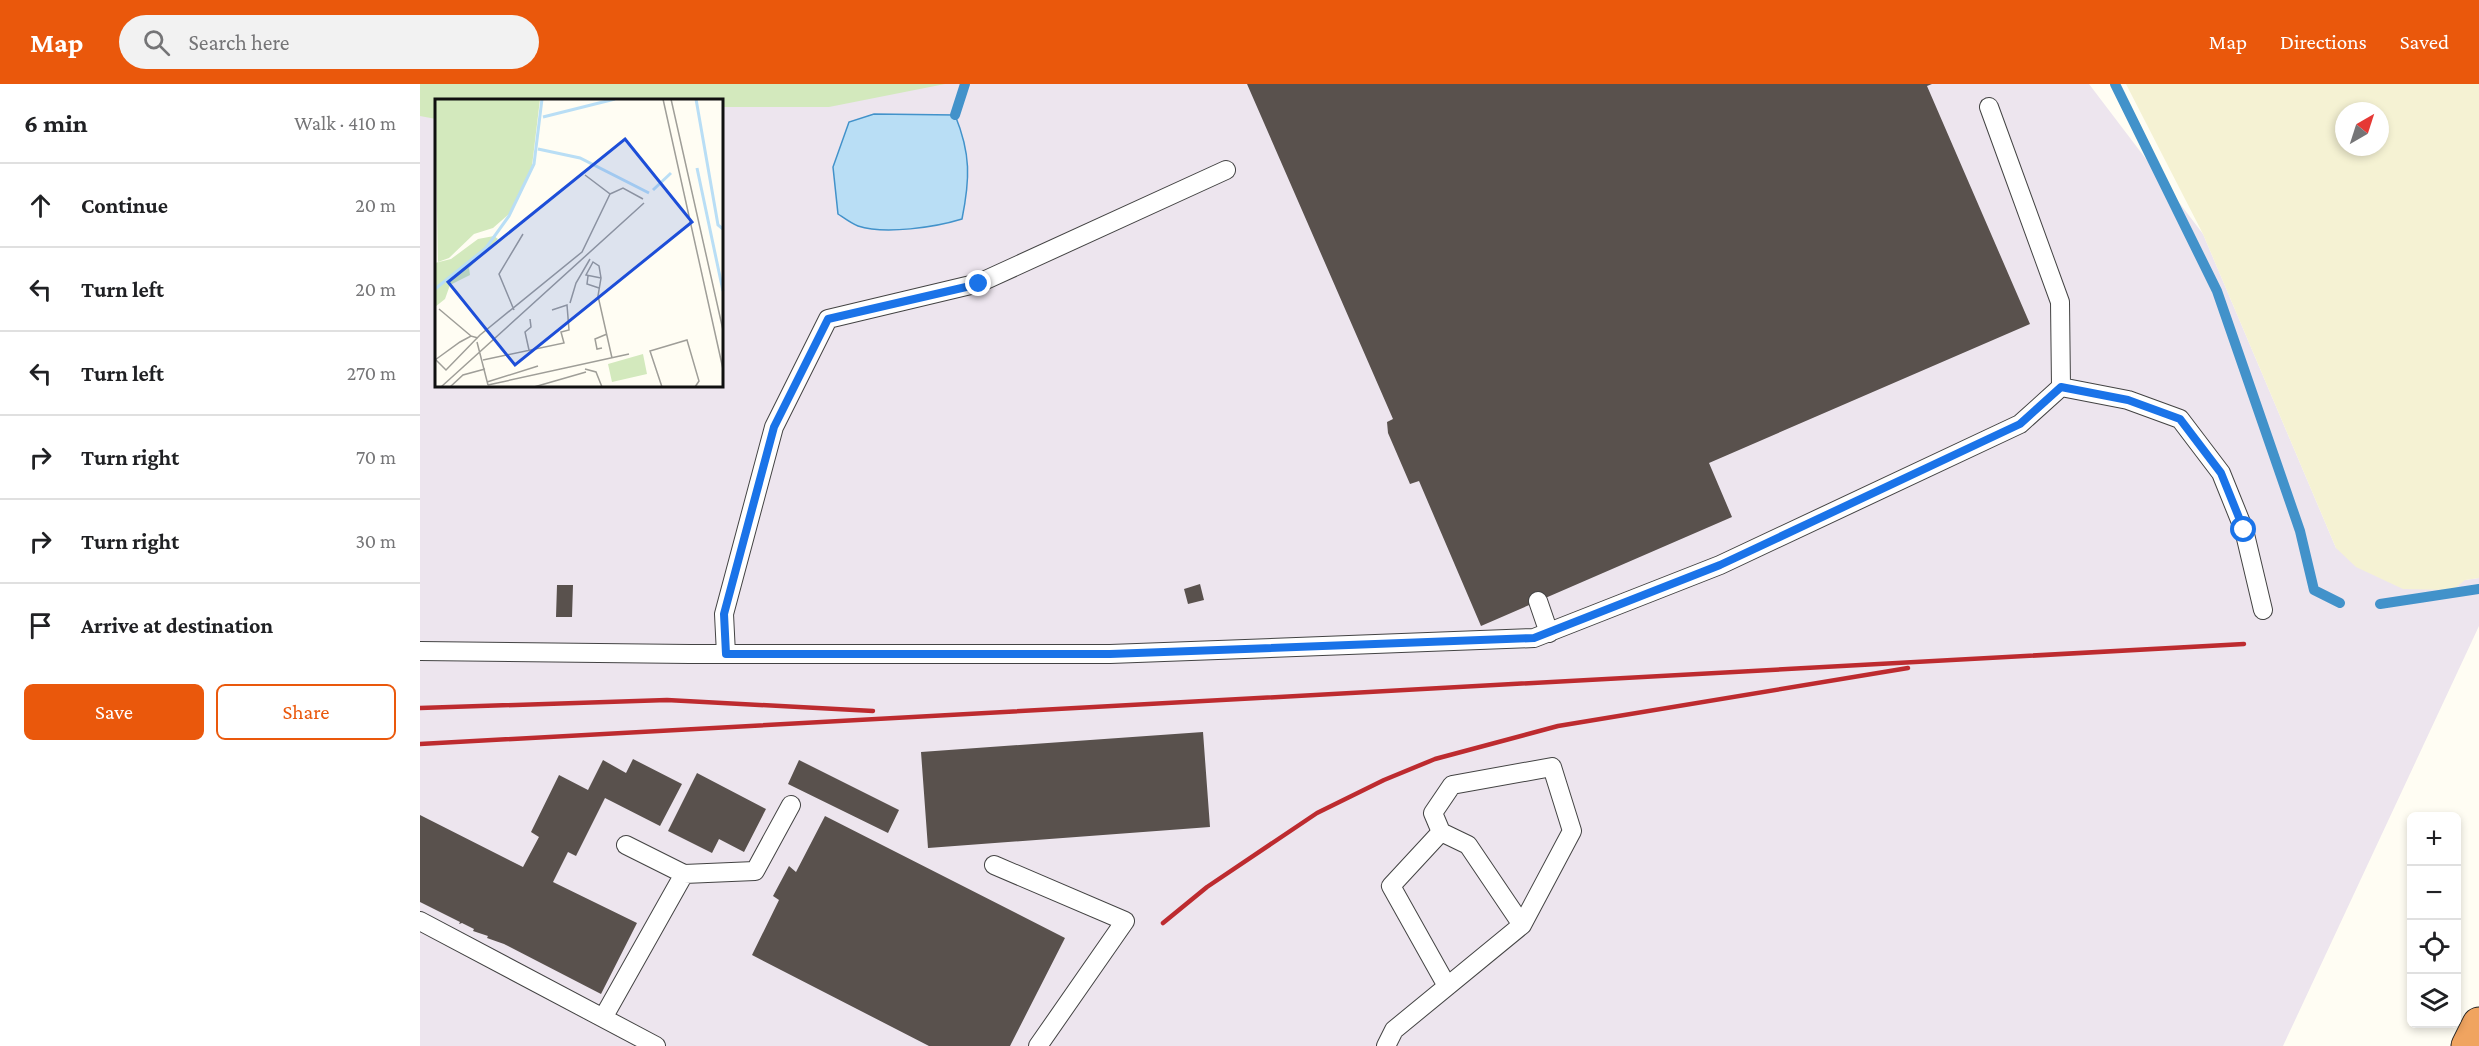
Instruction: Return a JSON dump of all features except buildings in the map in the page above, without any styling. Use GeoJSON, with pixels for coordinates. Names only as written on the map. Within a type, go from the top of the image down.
{"type":"FeatureCollection","features":[{"type":"Feature","properties":{"kind":"highway"},"geometry":{"type":"LineString","coordinates":[[2468,1046],[2479,1024]]}},
{"type":"Feature","properties":{"kind":"lane"},"geometry":{"type":"LineString","coordinates":[[420,651],[1110,654],[1534,638],[1549,633],[1720,565],[2020,424],[2061,387],[2060,302],[1989,107]]}},
{"type":"Feature","properties":{"kind":"lane"},"geometry":{"type":"LineString","coordinates":[[726,654],[724,614],[774,427],[828,319],[979,284],[1226,170]]}},
{"type":"Feature","properties":{"kind":"lane"},"geometry":{"type":"LineString","coordinates":[[2061,387],[2128,400],[2180,419],[2221,473],[2244,530],[2263,610]]}},
{"type":"Feature","properties":{"kind":"lane"},"geometry":{"type":"LineString","coordinates":[[1539,601],[1549,633]]}},
{"type":"Feature","properties":{"kind":"lane"},"geometry":{"type":"LineString","coordinates":[[1386,1046],[1394,1030],[1522,925],[1572,831],[1552,767],[1452,785],[1433,813],[1441,832],[1468,845],[1522,925]]}},
{"type":"Feature","properties":{"kind":"lane"},"geometry":{"type":"LineString","coordinates":[[626,845],[684,874],[755,871],[791,805]]}},
{"type":"Feature","properties":{"kind":"lane"},"geometry":{"type":"LineString","coordinates":[[1441,832],[1391,886],[1447,986]]}},
{"type":"Feature","properties":{"kind":"lane"},"geometry":{"type":"LineString","coordinates":[[994,865],[1125,921],[1038,1046]]}},
{"type":"Feature","properties":{"kind":"lane"},"geometry":{"type":"LineString","coordinates":[[603,1018],[684,874]]}},
{"type":"Feature","properties":{"kind":"lane"},"geometry":{"type":"LineString","coordinates":[[420,921],[656,1046]]}},
{"type":"Feature","properties":{"kind":"shaded area"},"geometry":{"type":"Polygon","coordinates":[[[420,84],[2089,84],[2203,234],[2336,548],[2465,580],[2479,578],[2479,626],[2283,1046],[420,1046],[420,84]]]}},
{"type":"Feature","properties":{"kind":"shaded area"},"geometry":{"type":"Polygon","coordinates":[[[2126,84],[2479,84],[2479,578],[2465,580],[2453,590],[2403,589],[2356,567],[2336,548],[2203,234],[2126,84]]]}},
{"type":"Feature","properties":{"kind":"green space"},"geometry":{"type":"Polygon","coordinates":[[[420,84],[945,84],[829,107],[723,107],[723,99],[435,99],[435,119],[420,116],[420,84]]]}},
{"type":"Feature","properties":{"kind":"water"},"geometry":{"type":"Polygon","coordinates":[[[874,114],[955,115],[964,142],[968,167],[962,219],[925,227],[882,230],[858,226],[838,214],[833,167],[849,122],[874,114]]]}},
{"type":"Feature","properties":{"kind":"waterway"},"geometry":{"type":"LineString","coordinates":[[955,115],[965,84]]}},
{"type":"Feature","properties":{"kind":"waterway"},"geometry":{"type":"LineString","coordinates":[[2115,84],[2217,291],[2300,531],[2314,590],[2340,603]]}},
{"type":"Feature","properties":{"kind":"waterway"},"geometry":{"type":"LineString","coordinates":[[2380,604],[2479,589]]}},
{"type":"Feature","properties":{"kind":"railway"},"geometry":{"type":"LineString","coordinates":[[420,744],[2244,644]]}},
{"type":"Feature","properties":{"kind":"railway"},"geometry":{"type":"LineString","coordinates":[[1163,923],[1207,887],[1317,813],[1384,780],[1435,759],[1558,726],[1908,668]]}},
{"type":"Feature","properties":{"kind":"railway"},"geometry":{"type":"LineString","coordinates":[[420,708],[667,700],[873,711]]}},
{"type":"Feature","properties":{"kind":"route"},"geometry":{"type":"LineString","coordinates":[[979,284],[828,319],[774,427],[724,614],[726,654],[1110,654],[1534,638],[1720,565],[2020,424],[2061,387],[2128,400],[2180,419],[2221,473],[2244,530]]}}]}
